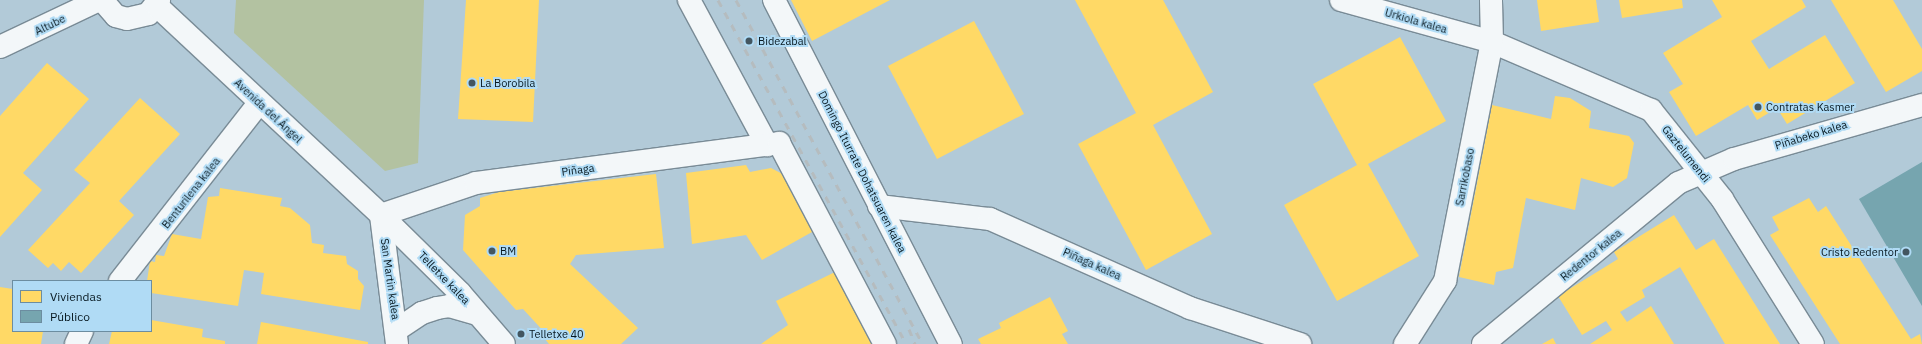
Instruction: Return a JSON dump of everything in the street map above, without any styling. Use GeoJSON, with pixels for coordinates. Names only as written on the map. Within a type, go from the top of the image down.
{"type":"FeatureCollection","features":[{"type":"Feature","properties":{"kind":"street"},"geometry":{"type":"LineString","coordinates":[[101,0],[116,16],[127,19],[138,18],[158,3]]}},
{"type":"Feature","properties":{"kind":"street","name":"Altube"},"geometry":{"type":"LineString","coordinates":[[0,47],[101,0]]}},
{"type":"Feature","properties":{"kind":"street"},"geometry":{"type":"LineString","coordinates":[[690,0],[885,344]]}},
{"type":"Feature","properties":{"kind":"street","name":"Domingo Iturrate Dohatsuaren kalea"},"geometry":{"type":"LineString","coordinates":[[774,0],[951,344]]}},
{"type":"Feature","properties":{"kind":"street","name":"Urkiola kalea"},"geometry":{"type":"LineString","coordinates":[[1341,0],[1492,42]]}},
{"type":"Feature","properties":{"kind":"street","name":"Sarrikobaso"},"geometry":{"type":"LineString","coordinates":[[1405,344],[1445,280],[1492,42],[1491,0]]}},
{"type":"Feature","properties":{"kind":"street","name":"Avenida del Ángel"},"geometry":{"type":"LineString","coordinates":[[158,3],[259,103],[381,215]]}},
{"type":"Feature","properties":{"kind":"street","name":"Gaztelumendi"},"geometry":{"type":"LineString","coordinates":[[1492,42],[1651,110],[1702,172],[1813,344]]}},
{"type":"Feature","properties":{"kind":"street","name":"Benturilena kalea"},"geometry":{"type":"LineString","coordinates":[[121,280],[259,103]]}},
{"type":"Feature","properties":{"kind":"street","name":"Piñabeko kalea"},"geometry":{"type":"LineString","coordinates":[[1702,172],[1843,125],[1922,105]]}},
{"type":"Feature","properties":{"kind":"street","name":"Piñaga"},"geometry":{"type":"LineString","coordinates":[[381,215],[476,183],[773,144]]}},
{"type":"Feature","properties":{"kind":"street","name":"Redentor kalea"},"geometry":{"type":"LineString","coordinates":[[1483,344],[1678,183],[1702,172]]}},
{"type":"Feature","properties":{"kind":"street","name":"Piñaga kalea"},"geometry":{"type":"LineString","coordinates":[[879,206],[990,219],[1190,308],[1300,344]]}},
{"type":"Feature","properties":{"kind":"street","name":"Telletxe kalea"},"geometry":{"type":"LineString","coordinates":[[381,215],[504,344]]}},
{"type":"Feature","properties":{"kind":"street","name":"San Martin kalea"},"geometry":{"type":"LineString","coordinates":[[381,215],[397,337]]}},
{"type":"Feature","properties":{"kind":"street"},"geometry":{"type":"LineString","coordinates":[[397,337],[422,313],[437,308],[449,306],[477,314]]}},
{"type":"Feature","properties":{"kind":"street"},"geometry":{"type":"LineString","coordinates":[[76,344],[82,332]]}},
{"type":"Feature","properties":{"kind":"green space"},"geometry":{"type":"Polygon","coordinates":[[[236,0],[424,0],[418,163],[385,171],[234,33],[236,0]]]}},
{"type":"Feature","properties":{"kind":"building: Viviendas"},"geometry":{"type":"Polygon","coordinates":[[[466,0],[539,0],[533,122],[458,119],[466,0]]]}},
{"type":"Feature","properties":{"kind":"building: Viviendas"},"geometry":{"type":"Polygon","coordinates":[[[791,0],[890,0],[812,41],[791,0]]]}},
{"type":"Feature","properties":{"kind":"building: Viviendas"},"geometry":{"type":"Polygon","coordinates":[[[1075,0],[1163,0],[1213,92],[1153,125],[1212,234],[1146,270],[1078,144],[1136,113],[1075,0]]]}},
{"type":"Feature","properties":{"kind":"building: Viviendas"},"geometry":{"type":"Polygon","coordinates":[[[1537,0],[1596,0],[1599,22],[1541,31],[1537,0]]]}},
{"type":"Feature","properties":{"kind":"building: Viviendas"},"geometry":{"type":"Polygon","coordinates":[[[1619,0],[1682,0],[1683,8],[1622,18],[1619,0]]]}},
{"type":"Feature","properties":{"kind":"building: Viviendas"},"geometry":{"type":"Polygon","coordinates":[[[1712,0],[1802,0],[1806,7],[1751,41],[1769,69],[1825,35],[1855,83],[1787,124],[1777,108],[1757,120],[1748,105],[1696,136],[1669,92],[1683,84],[1663,53],[1722,17],[1712,0]]]}},
{"type":"Feature","properties":{"kind":"building: Viviendas"},"geometry":{"type":"Polygon","coordinates":[[[1831,0],[1893,0],[1922,49],[1922,71],[1886,92],[1831,0]]]}},
{"type":"Feature","properties":{"kind":"building: Viviendas"},"geometry":{"type":"Polygon","coordinates":[[[974,21],[1024,114],[937,159],[888,66],[974,21]]]}},
{"type":"Feature","properties":{"kind":"building: Viviendas"},"geometry":{"type":"Polygon","coordinates":[[[1400,37],[1446,121],[1368,164],[1419,256],[1337,301],[1284,205],[1357,165],[1313,84],[1400,37]]]}},
{"type":"Feature","properties":{"kind":"building: Viviendas"},"geometry":{"type":"Polygon","coordinates":[[[47,63],[89,99],[23,173],[42,190],[0,237],[0,116],[47,63]]]}},
{"type":"Feature","properties":{"kind":"building: Viviendas"},"geometry":{"type":"Polygon","coordinates":[[[1555,96],[1570,98],[1591,111],[1589,128],[1629,136],[1634,143],[1627,178],[1613,187],[1581,178],[1575,210],[1526,198],[1513,268],[1496,272],[1494,285],[1459,277],[1492,105],[1551,119],[1555,96]]]}},
{"type":"Feature","properties":{"kind":"building: Viviendas"},"geometry":{"type":"Polygon","coordinates":[[[140,98],[180,134],[119,201],[134,215],[81,273],[69,262],[61,271],[53,263],[48,268],[28,250],[90,183],[74,170],[140,98]]]}},
{"type":"Feature","properties":{"kind":"building: Viviendas"},"geometry":{"type":"Polygon","coordinates":[[[746,165],[750,172],[771,168],[790,178],[821,227],[762,260],[746,235],[692,244],[686,173],[746,165]]]}},
{"type":"Feature","properties":{"kind":"building: Viviendas"},"geometry":{"type":"Polygon","coordinates":[[[656,174],[664,248],[576,255],[570,264],[638,328],[621,344],[549,344],[545,339],[547,335],[523,309],[516,310],[463,250],[465,215],[480,206],[480,198],[499,192],[656,174]]]}},
{"type":"Feature","properties":{"kind":"building: Viviendas"},"geometry":{"type":"Polygon","coordinates":[[[220,188],[282,198],[280,206],[290,208],[310,225],[312,243],[324,245],[323,253],[346,256],[347,264],[358,271],[358,279],[364,286],[360,310],[261,294],[264,273],[244,270],[238,306],[152,293],[152,280],[147,280],[150,261],[155,262],[156,255],[164,256],[172,234],[201,239],[208,197],[219,196],[220,188]]]}},
{"type":"Feature","properties":{"kind":"building: Viviendas"},"geometry":{"type":"Polygon","coordinates":[[[1809,198],[1818,212],[1826,206],[1911,339],[1920,334],[1922,344],[1840,344],[1770,235],[1779,230],[1772,217],[1809,198]]]}},
{"type":"Feature","properties":{"kind":"building: Viviendas"},"geometry":{"type":"Polygon","coordinates":[[[1674,215],[1696,250],[1714,239],[1780,344],[1725,344],[1680,267],[1642,290],[1645,297],[1620,312],[1627,322],[1651,306],[1674,344],[1590,344],[1612,330],[1606,321],[1582,335],[1558,296],[1618,259],[1614,252],[1674,215]]]}},
{"type":"Feature","properties":{"kind":"building: Viviendas"},"geometry":{"type":"Polygon","coordinates":[[[835,272],[873,344],[761,344],[788,325],[776,301],[835,272]]]}},
{"type":"Feature","properties":{"kind":"building: Viviendas"},"geometry":{"type":"Polygon","coordinates":[[[0,287],[12,289],[12,332],[43,332],[41,344],[0,344],[0,287]]]}},
{"type":"Feature","properties":{"kind":"building: Viviendas"},"geometry":{"type":"Polygon","coordinates":[[[1050,297],[1068,331],[1062,334],[1068,344],[981,344],[978,339],[1001,328],[999,323],[1050,297]]]}},
{"type":"Feature","properties":{"kind":"building: Viviendas"},"geometry":{"type":"Polygon","coordinates":[[[152,320],[203,329],[202,337],[225,341],[225,344],[109,344],[112,332],[152,332],[152,320]]]}},
{"type":"Feature","properties":{"kind":"building: Viviendas"},"geometry":{"type":"Polygon","coordinates":[[[261,322],[368,342],[368,344],[257,344],[261,322]]]}},
{"type":"Feature","properties":{"kind":"building: Viviendas"},"geometry":{"type":"Polygon","coordinates":[[[1553,338],[1556,344],[1542,344],[1553,338]]]}},
{"type":"Feature","properties":{"kind":"building: Público","name":"Cristo Redentor"},"geometry":{"type":"Polygon","coordinates":[[[1922,162],[1922,306],[1859,199],[1922,162]]]}},
{"type":"Feature","properties":{"kind":"railway"},"geometry":{"type":"LineString","coordinates":[[718,0],[906,344]]}},
{"type":"Feature","properties":{"kind":"railway"},"geometry":{"type":"LineString","coordinates":[[736,0],[923,344]]}},
{"type":"Feature","properties":{"kind":"railway"},"geometry":{"type":"LineString","coordinates":[[909,329],[915,344]]}},
{"type":"Feature","properties":{"kind":"place","name":"Bidezabal"},"geometry":{"type":"Point","coordinates":[749,41]}},
{"type":"Feature","properties":{"kind":"place","name":"La Borobila"},"geometry":{"type":"Point","coordinates":[472,83]}},
{"type":"Feature","properties":{"kind":"place","name":"Contratas Kasmer"},"geometry":{"type":"Point","coordinates":[1758,107]}},
{"type":"Feature","properties":{"kind":"place","name":"BM"},"geometry":{"type":"Point","coordinates":[492,251]}},
{"type":"Feature","properties":{"kind":"place","name":"Cristo Redentor"},"geometry":{"type":"Point","coordinates":[1906,252]}},
{"type":"Feature","properties":{"kind":"place","name":"Telletxe 40"},"geometry":{"type":"Point","coordinates":[521,334]}}]}
